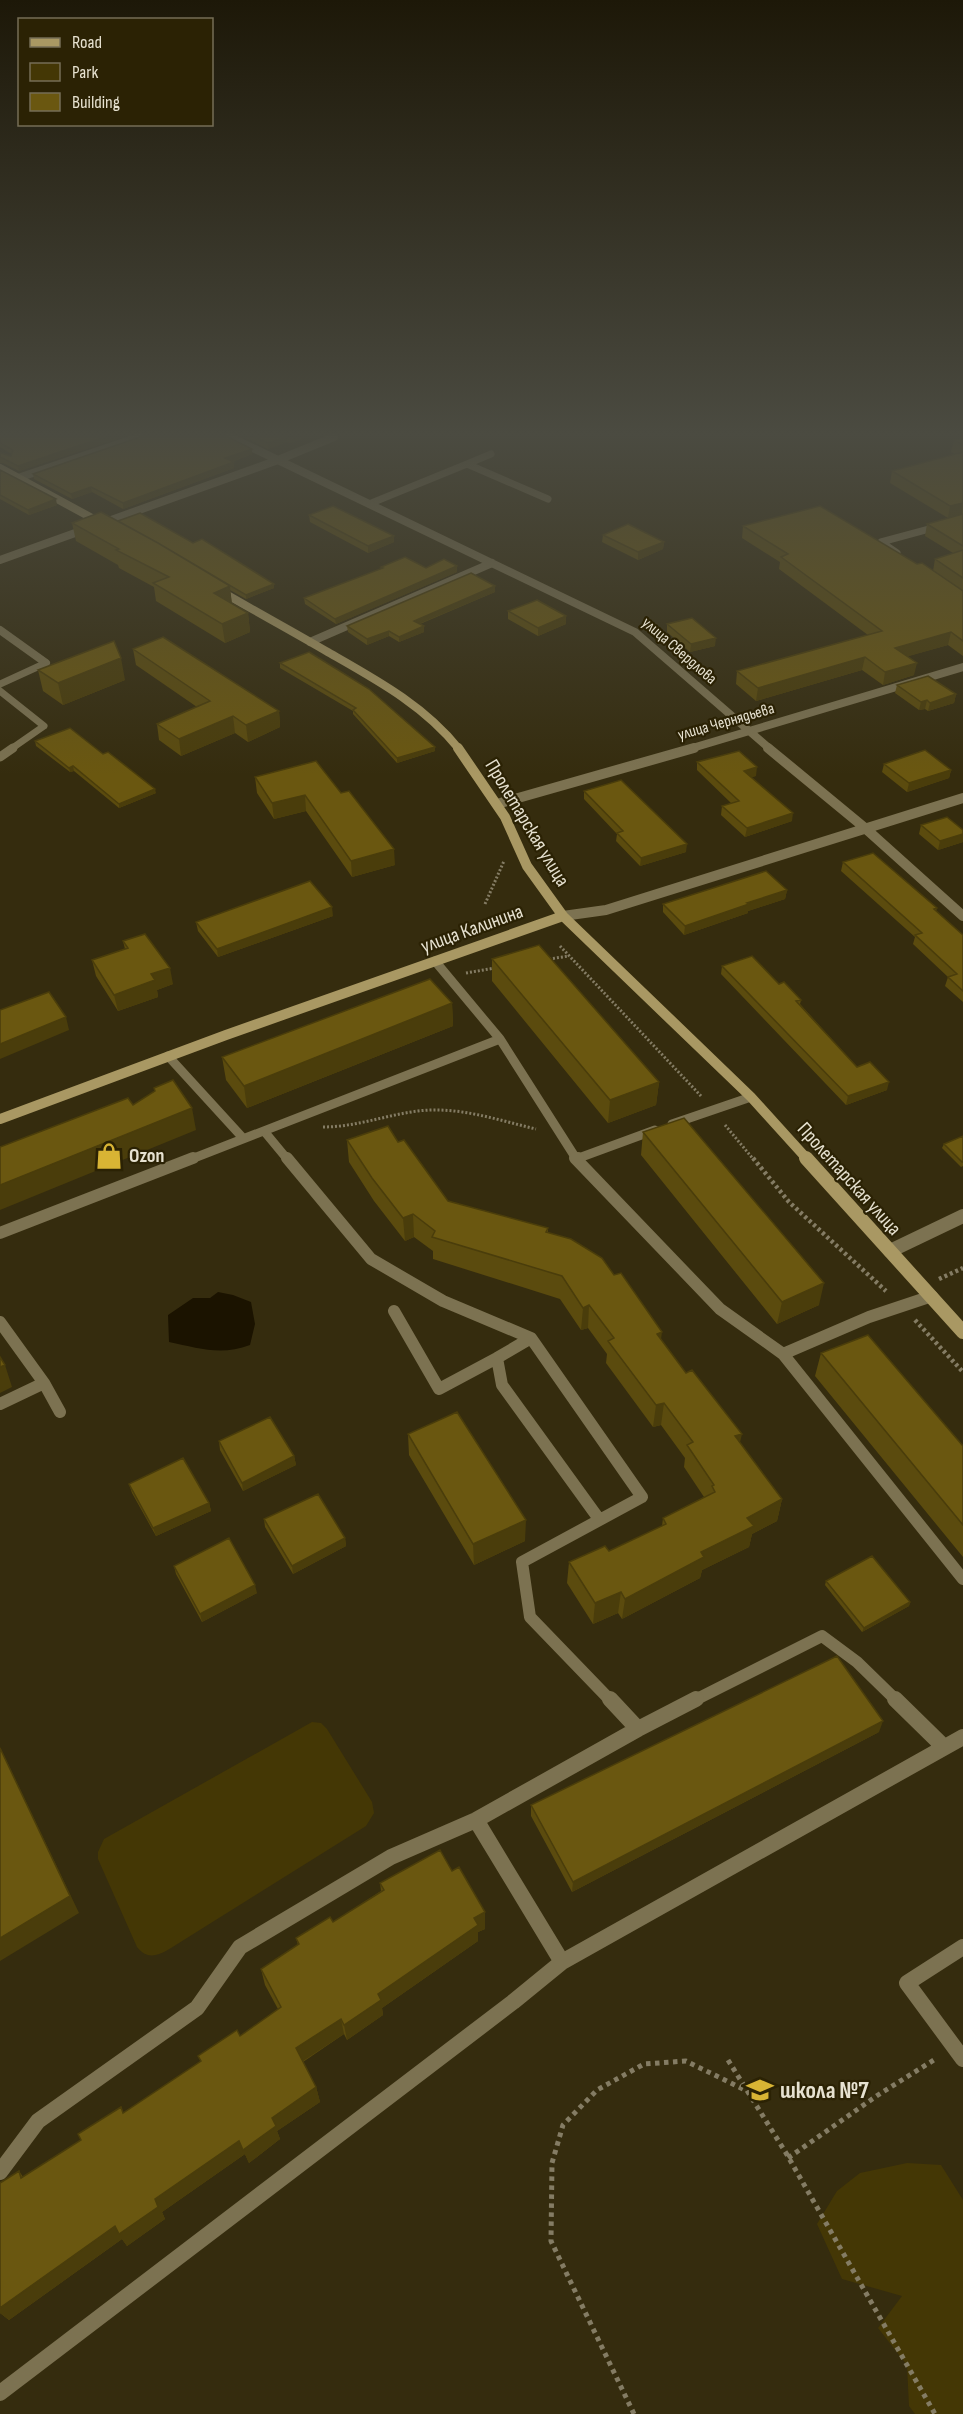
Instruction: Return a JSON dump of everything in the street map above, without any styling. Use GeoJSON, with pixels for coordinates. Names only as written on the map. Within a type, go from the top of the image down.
{"type":"FeatureCollection","features":[{"type":"Feature","properties":{"kind":"street"},"geometry":{"type":"LineString","coordinates":[[0,560],[28,550]]}},
{"type":"Feature","properties":{"kind":"street","name":"улица Свердлова"},"geometry":{"type":"LineString","coordinates":[[464,550],[635,632],[749,732],[865,828],[963,916]]}},
{"type":"Feature","properties":{"kind":"street"},"geometry":{"type":"LineString","coordinates":[[310,642],[492,563]]}},
{"type":"Feature","properties":{"kind":"street","name":"Пролетарская улица"},"geometry":{"type":"LineString","coordinates":[[212,586],[404,698],[441,726],[472,765],[497,804],[527,866],[563,916],[752,1097],[963,1332]]}},
{"type":"Feature","properties":{"kind":"street"},"geometry":{"type":"LineString","coordinates":[[0,630],[46,663]]}},
{"type":"Feature","properties":{"kind":"street","name":"улица Чернядьева"},"geometry":{"type":"LineString","coordinates":[[497,804],[749,732],[963,667]]}},
{"type":"Feature","properties":{"kind":"street","name":"улица Калинина"},"geometry":{"type":"LineString","coordinates":[[0,1119],[168,1056],[563,916],[606,910],[963,798]]}},
{"type":"Feature","properties":{"kind":"street"},"geometry":{"type":"LineString","coordinates":[[890,1251],[963,1216]]}},
{"type":"Feature","properties":{"kind":"lane"},"geometry":{"type":"LineString","coordinates":[[892,550],[908,561]]}},
{"type":"Feature","properties":{"kind":"lane"},"geometry":{"type":"LineString","coordinates":[[0,684],[46,663]]}},
{"type":"Feature","properties":{"kind":"lane"},"geometry":{"type":"LineString","coordinates":[[0,691],[44,726],[0,757]]}},
{"type":"Feature","properties":{"kind":"lane"},"geometry":{"type":"LineString","coordinates":[[435,961],[500,1039],[576,1159],[720,1309],[783,1354],[963,1579]]}},
{"type":"Feature","properties":{"kind":"lane"},"geometry":{"type":"LineString","coordinates":[[0,1233],[242,1137],[283,1124],[500,1039]]}},
{"type":"Feature","properties":{"kind":"lane"},"geometry":{"type":"LineString","coordinates":[[168,1056],[242,1137]]}},
{"type":"Feature","properties":{"kind":"lane"},"geometry":{"type":"LineString","coordinates":[[576,1159],[712,1109],[752,1097]]}},
{"type":"Feature","properties":{"kind":"lane"},"geometry":{"type":"LineString","coordinates":[[264,1131],[371,1259],[443,1301],[531,1338],[642,1497],[522,1562],[530,1617],[639,1729]]}},
{"type":"Feature","properties":{"kind":"lane"},"geometry":{"type":"LineString","coordinates":[[783,1354],[869,1317],[932,1296]]}},
{"type":"Feature","properties":{"kind":"lane"},"geometry":{"type":"LineString","coordinates":[[394,1311],[439,1389],[531,1338]]}},
{"type":"Feature","properties":{"kind":"lane"},"geometry":{"type":"LineString","coordinates":[[0,1322],[44,1383],[60,1412]]}},
{"type":"Feature","properties":{"kind":"lane"},"geometry":{"type":"LineString","coordinates":[[497,1358],[502,1385],[598,1519]]}},
{"type":"Feature","properties":{"kind":"lane"},"geometry":{"type":"LineString","coordinates":[[0,1404],[44,1383]]}},
{"type":"Feature","properties":{"kind":"lane"},"geometry":{"type":"LineString","coordinates":[[0,2172],[38,2121],[197,2008],[240,1947],[391,1857],[476,1820],[639,1729],[822,1636],[856,1662],[944,1747]]}},
{"type":"Feature","properties":{"kind":"lane"},"geometry":{"type":"LineString","coordinates":[[0,2393],[504,2009],[562,1962],[963,1737]]}},
{"type":"Feature","properties":{"kind":"lane"},"geometry":{"type":"LineString","coordinates":[[476,1820],[562,1962]]}},
{"type":"Feature","properties":{"kind":"lane"},"geometry":{"type":"LineString","coordinates":[[959,2053],[906,1983],[963,1947]]}},
{"type":"Feature","properties":{"kind":"path"},"geometry":{"type":"LineString","coordinates":[[485,904],[515,838]]}},
{"type":"Feature","properties":{"kind":"path"},"geometry":{"type":"LineString","coordinates":[[560,946],[712,1109],[789,1202],[902,1306],[963,1371]]}},
{"type":"Feature","properties":{"kind":"path"},"geometry":{"type":"LineString","coordinates":[[545,960],[569,956]]}},
{"type":"Feature","properties":{"kind":"path"},"geometry":{"type":"LineString","coordinates":[[448,976],[502,967]]}},
{"type":"Feature","properties":{"kind":"path"},"geometry":{"type":"LineString","coordinates":[[283,1124],[340,1129],[432,1110],[471,1113],[561,1135]]}},
{"type":"Feature","properties":{"kind":"path"},"geometry":{"type":"LineString","coordinates":[[933,1281],[963,1268]]}},
{"type":"Feature","properties":{"kind":"path"},"geometry":{"type":"LineString","coordinates":[[788,2158],[878,2095],[959,2053]]}},
{"type":"Feature","properties":{"kind":"path"},"geometry":{"type":"LineString","coordinates":[[728,2060],[788,2158],[935,2414]]}},
{"type":"Feature","properties":{"kind":"path"},"geometry":{"type":"LineString","coordinates":[[634,2414],[551,2241],[552,2163],[563,2125],[597,2090],[644,2064],[686,2061],[747,2091]]}},
{"type":"Feature","properties":{"kind":"green space"},"geometry":{"type":"Polygon","coordinates":[[[312,1722],[321,1723],[327,1729],[372,1802],[374,1813],[366,1826],[166,1951],[157,1955],[145,1954],[137,1947],[98,1859],[98,1852],[104,1839],[312,1722]]]}},
{"type":"Feature","properties":{"kind":"green space"},"geometry":{"type":"Polygon","coordinates":[[[907,2163],[941,2165],[963,2200],[963,2414],[915,2414],[909,2406],[907,2365],[878,2328],[902,2296],[842,2279],[817,2224],[837,2191],[860,2173],[907,2163]]]}},
{"type":"Feature","properties":{"kind":"shaded area"},"geometry":{"type":"Polygon","coordinates":[[[218,1292],[251,1302],[255,1324],[250,1345],[219,1350],[169,1342],[168,1315],[193,1298],[210,1298],[218,1292]]]}},
{"type":"Feature","properties":{"kind":"building"},"geometry":{"type":"Polygon","coordinates":[[[116,550],[169,550],[230,586],[214,593],[248,613],[222,624],[153,583],[169,577],[116,550]]]}},
{"type":"Feature","properties":{"kind":"building"},"geometry":{"type":"Polygon","coordinates":[[[169,550],[219,550],[274,584],[246,595],[169,550]]]}},
{"type":"Feature","properties":{"kind":"building"},"geometry":{"type":"Polygon","coordinates":[[[781,550],[893,550],[917,564],[922,563],[963,591],[963,641],[951,632],[895,648],[917,663],[885,672],[865,657],[758,688],[737,671],[882,631],[781,557],[788,554],[781,550]]]}},
{"type":"Feature","properties":{"kind":"building"},"geometry":{"type":"Polygon","coordinates":[[[963,550],[963,578],[935,559],[963,550]]]}},
{"type":"Feature","properties":{"kind":"building"},"geometry":{"type":"Polygon","coordinates":[[[405,557],[426,568],[444,559],[457,566],[335,619],[304,598],[383,568],[381,567],[405,557]]]}},
{"type":"Feature","properties":{"kind":"building"},"geometry":{"type":"Polygon","coordinates":[[[471,573],[495,586],[414,621],[424,626],[399,637],[389,631],[367,639],[347,626],[471,573]]]}},
{"type":"Feature","properties":{"kind":"building"},"geometry":{"type":"Polygon","coordinates":[[[537,600],[566,616],[538,628],[508,611],[537,600]]]}},
{"type":"Feature","properties":{"kind":"building"},"geometry":{"type":"Polygon","coordinates":[[[692,618],[716,638],[691,644],[667,624],[692,618]]]}},
{"type":"Feature","properties":{"kind":"building"},"geometry":{"type":"Polygon","coordinates":[[[163,637],[279,711],[246,725],[233,716],[179,739],[157,724],[210,701],[133,649],[163,637]]]}},
{"type":"Feature","properties":{"kind":"building"},"geometry":{"type":"Polygon","coordinates":[[[114,641],[121,658],[58,683],[38,670],[114,641]]]}},
{"type":"Feature","properties":{"kind":"building"},"geometry":{"type":"Polygon","coordinates":[[[309,652],[369,689],[435,747],[397,758],[353,710],[356,708],[280,663],[309,652]]]}},
{"type":"Feature","properties":{"kind":"building"},"geometry":{"type":"Polygon","coordinates":[[[928,676],[956,694],[930,703],[927,700],[921,702],[897,685],[928,676]]]}},
{"type":"Feature","properties":{"kind":"building"},"geometry":{"type":"Polygon","coordinates":[[[70,728],[103,754],[108,752],[155,789],[119,804],[73,766],[69,768],[35,741],[70,728]]]}},
{"type":"Feature","properties":{"kind":"building"},"geometry":{"type":"Polygon","coordinates":[[[925,750],[951,770],[909,783],[884,764],[925,750]]]}},
{"type":"Feature","properties":{"kind":"building"},"geometry":{"type":"Polygon","coordinates":[[[739,751],[757,767],[744,771],[793,813],[747,828],[722,806],[739,801],[697,762],[739,751]]]}},
{"type":"Feature","properties":{"kind":"building"},"geometry":{"type":"Polygon","coordinates":[[[316,761],[341,793],[349,791],[394,849],[351,861],[305,795],[272,803],[255,777],[316,761]]]}},
{"type":"Feature","properties":{"kind":"building"},"geometry":{"type":"Polygon","coordinates":[[[621,780],[687,844],[641,858],[617,833],[623,831],[584,791],[621,780]]]}},
{"type":"Feature","properties":{"kind":"building"},"geometry":{"type":"Polygon","coordinates":[[[947,817],[963,830],[963,834],[940,841],[921,825],[947,817]]]}},
{"type":"Feature","properties":{"kind":"building"},"geometry":{"type":"Polygon","coordinates":[[[873,853],[937,908],[934,909],[963,935],[963,991],[948,977],[957,974],[915,935],[922,933],[843,862],[873,853]]]}},
{"type":"Feature","properties":{"kind":"building"},"geometry":{"type":"Polygon","coordinates":[[[766,871],[787,890],[685,926],[663,904],[766,871]]]}},
{"type":"Feature","properties":{"kind":"building"},"geometry":{"type":"Polygon","coordinates":[[[310,881],[332,907],[217,949],[196,922],[310,881]]]}},
{"type":"Feature","properties":{"kind":"building"},"geometry":{"type":"Polygon","coordinates":[[[145,934],[170,968],[151,974],[155,980],[114,995],[92,960],[128,948],[123,941],[145,934]]]}},
{"type":"Feature","properties":{"kind":"building"},"geometry":{"type":"Polygon","coordinates":[[[539,945],[659,1082],[610,1100],[492,959],[539,945]]]}},
{"type":"Feature","properties":{"kind":"building"},"geometry":{"type":"Polygon","coordinates":[[[752,956],[779,984],[784,982],[801,1000],[796,1001],[857,1067],[870,1062],[889,1082],[848,1096],[722,966],[752,956]]]}},
{"type":"Feature","properties":{"kind":"building"},"geometry":{"type":"Polygon","coordinates":[[[430,979],[452,1003],[244,1086],[222,1057],[430,979]]]}},
{"type":"Feature","properties":{"kind":"building"},"geometry":{"type":"Polygon","coordinates":[[[49,992],[66,1017],[0,1044],[0,1010],[49,992]]]}},
{"type":"Feature","properties":{"kind":"building"},"geometry":{"type":"Polygon","coordinates":[[[173,1080],[192,1108],[0,1185],[0,1147],[128,1098],[133,1105],[155,1091],[154,1088],[173,1080]]]}},
{"type":"Feature","properties":{"kind":"building"},"geometry":{"type":"Polygon","coordinates":[[[684,1118],[824,1283],[782,1302],[643,1132],[684,1118]]]}},
{"type":"Feature","properties":{"kind":"building"},"geometry":{"type":"Polygon","coordinates":[[[388,1126],[398,1142],[404,1140],[448,1201],[548,1228],[546,1232],[571,1239],[602,1258],[614,1275],[621,1273],[662,1332],[657,1334],[686,1373],[692,1370],[742,1434],[735,1436],[782,1499],[747,1518],[754,1526],[701,1552],[704,1557],[625,1599],[621,1592],[595,1603],[569,1562],[605,1546],[609,1551],[666,1524],[663,1518],[715,1492],[712,1486],[714,1485],[687,1445],[693,1442],[664,1403],[656,1405],[608,1341],[614,1338],[589,1305],[583,1308],[562,1276],[432,1237],[435,1231],[413,1214],[403,1218],[372,1178],[347,1140],[388,1126]]]}},
{"type":"Feature","properties":{"kind":"building"},"geometry":{"type":"Polygon","coordinates":[[[963,1136],[963,1162],[962,1162],[944,1144],[963,1136]]]}},
{"type":"Feature","properties":{"kind":"building"},"geometry":{"type":"Polygon","coordinates":[[[868,1335],[963,1446],[963,1525],[821,1353],[868,1335]]]}},
{"type":"Feature","properties":{"kind":"building"},"geometry":{"type":"Polygon","coordinates":[[[0,1357],[5,1365],[0,1367],[0,1357]]]}},
{"type":"Feature","properties":{"kind":"building"},"geometry":{"type":"Polygon","coordinates":[[[457,1412],[526,1520],[473,1544],[408,1434],[457,1412]]]}},
{"type":"Feature","properties":{"kind":"building"},"geometry":{"type":"Polygon","coordinates":[[[270,1417],[294,1456],[242,1483],[219,1441],[270,1417]]]}},
{"type":"Feature","properties":{"kind":"building"},"geometry":{"type":"Polygon","coordinates":[[[183,1458],[209,1503],[153,1528],[129,1484],[183,1458]]]}},
{"type":"Feature","properties":{"kind":"building"},"geometry":{"type":"Polygon","coordinates":[[[318,1494],[345,1538],[292,1566],[264,1519],[318,1494]]]}},
{"type":"Feature","properties":{"kind":"building"},"geometry":{"type":"Polygon","coordinates":[[[229,1538],[255,1585],[200,1614],[174,1566],[229,1538]]]}},
{"type":"Feature","properties":{"kind":"building"},"geometry":{"type":"Polygon","coordinates":[[[872,1556],[910,1602],[864,1628],[826,1581],[872,1556]]]}},
{"type":"Feature","properties":{"kind":"building"},"geometry":{"type":"Polygon","coordinates":[[[837,1656],[883,1721],[573,1882],[531,1805],[837,1656]]]}},
{"type":"Feature","properties":{"kind":"building"},"geometry":{"type":"Polygon","coordinates":[[[0,1748],[70,1896],[0,1938],[0,1748]]]}},
{"type":"Feature","properties":{"kind":"building"},"geometry":{"type":"Polygon","coordinates":[[[440,1850],[452,1871],[459,1867],[485,1912],[474,1918],[478,1925],[378,1994],[381,2000],[344,2025],[341,2019],[296,2048],[316,2087],[272,2118],[276,2126],[243,2150],[239,2141],[155,2199],[158,2207],[119,2234],[115,2226],[0,2308],[0,2183],[19,2171],[21,2178],[81,2140],[78,2134],[121,2107],[123,2113],[201,2061],[198,2056],[237,2030],[240,2036],[281,2007],[261,1969],[299,1944],[296,1938],[330,1917],[333,1922],[384,1890],[380,1883],[440,1850]]]}},
{"type":"Feature","properties":{"kind":"place","name":"Ozon"},"geometry":{"type":"Point","coordinates":[109,1156]}},
{"type":"Feature","properties":{"kind":"place","name":"школа №7"},"geometry":{"type":"Point","coordinates":[760,2090]}}]}
